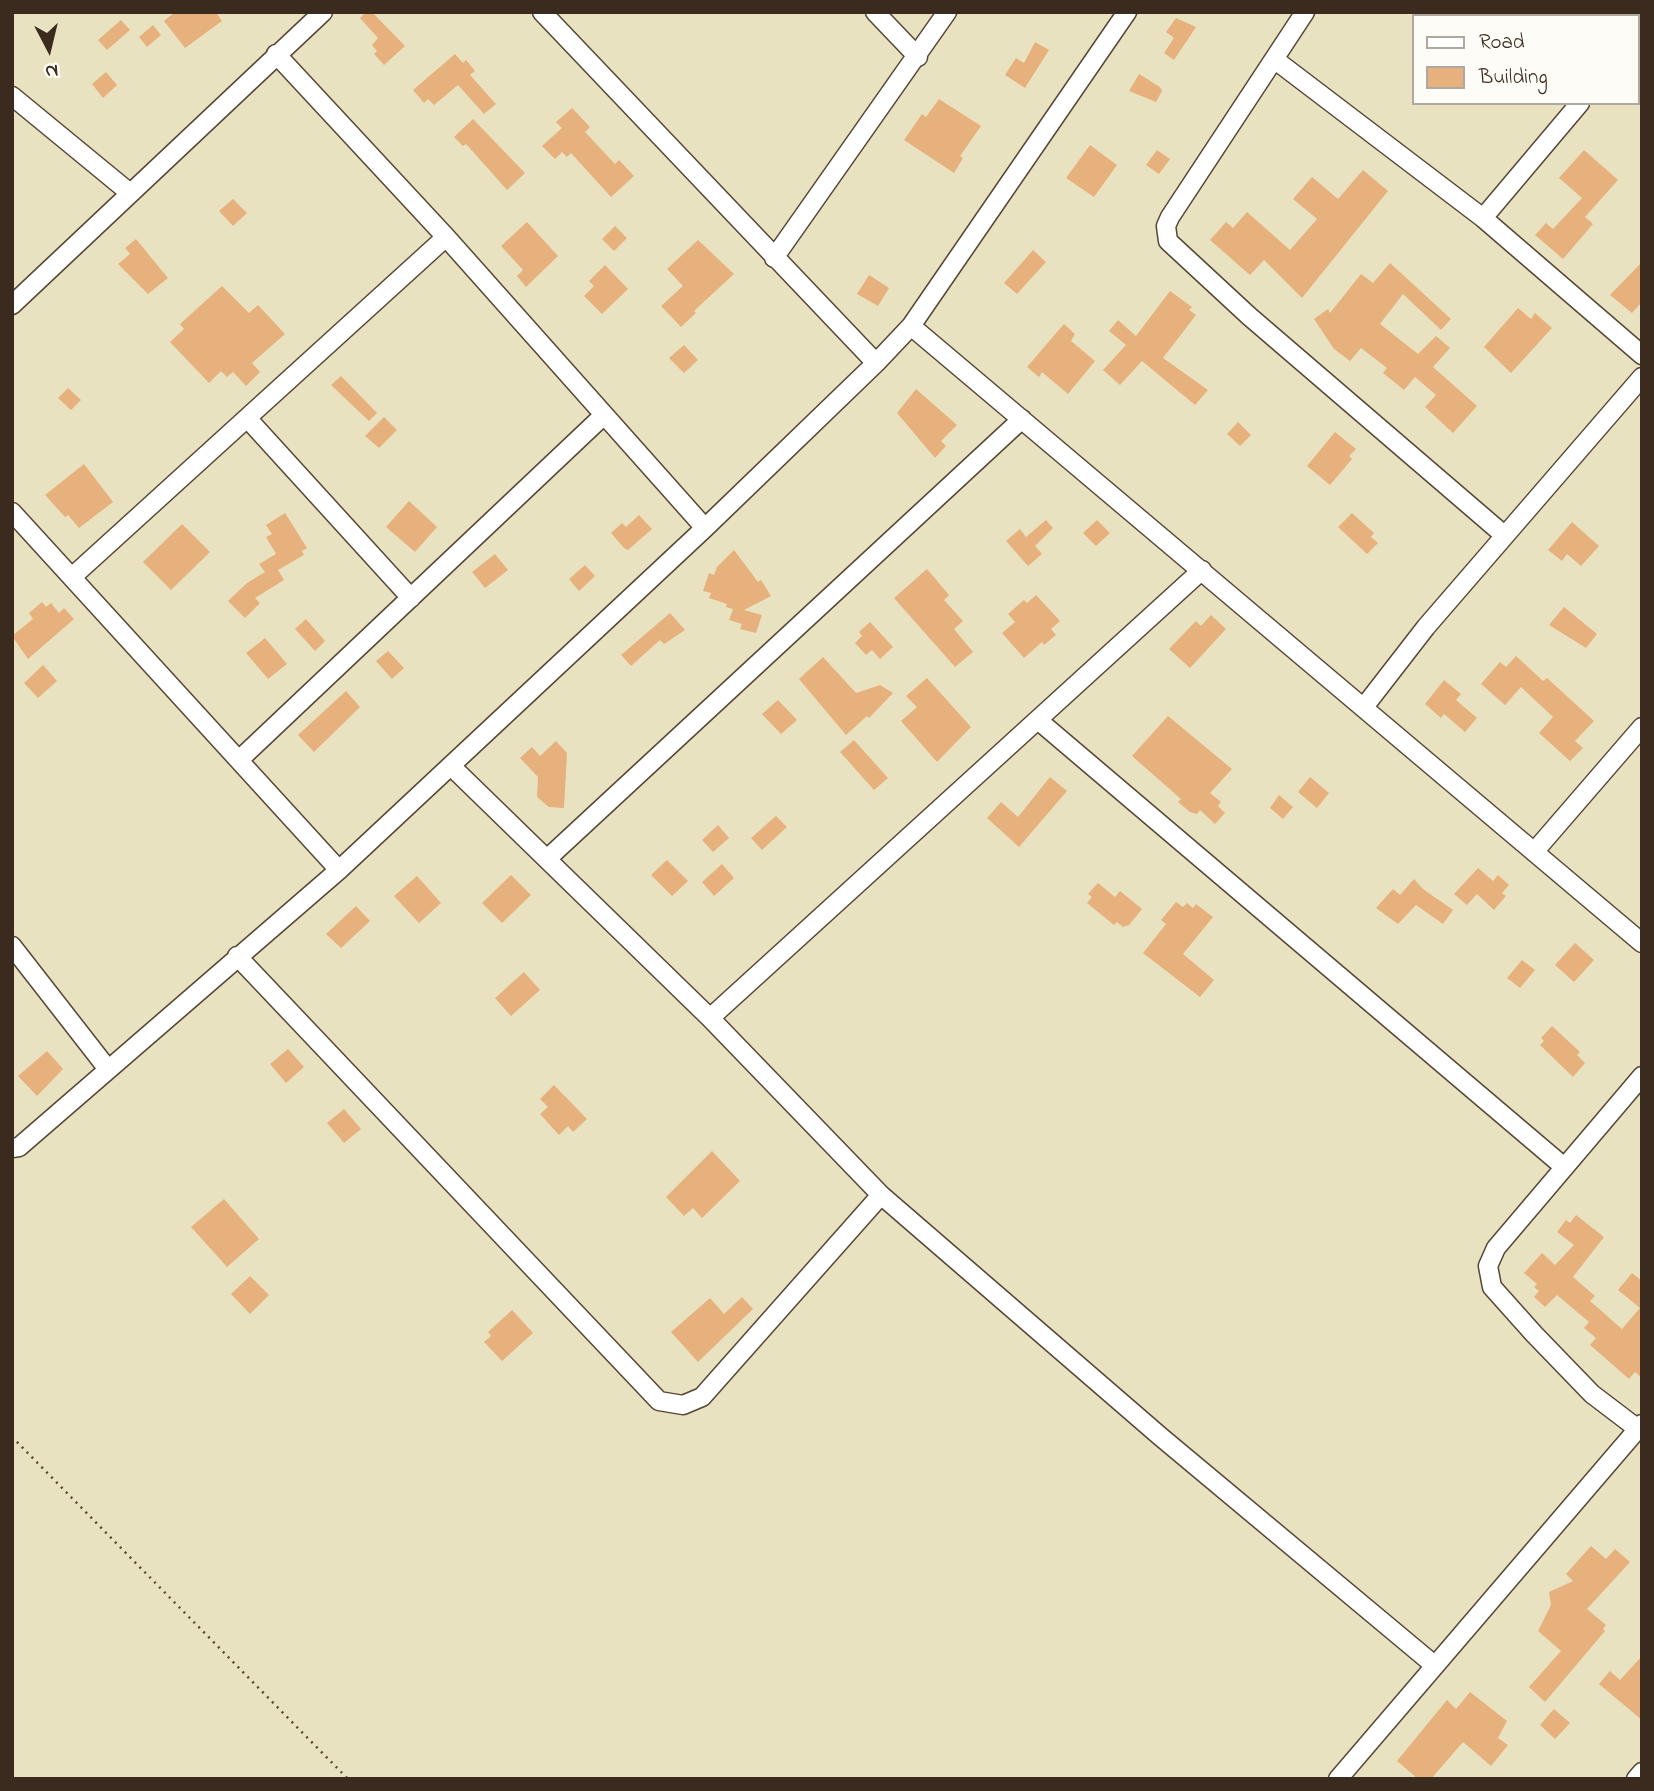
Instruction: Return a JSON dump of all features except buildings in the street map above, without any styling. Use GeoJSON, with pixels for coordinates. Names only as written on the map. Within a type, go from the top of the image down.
{"type":"FeatureCollection","features":[{"type":"Feature","properties":{"kind":"street"},"geometry":{"type":"LineString","coordinates":[[12,305],[323,12]]}},
{"type":"Feature","properties":{"kind":"street"},"geometry":{"type":"LineString","coordinates":[[542,12],[876,363]]}},
{"type":"Feature","properties":{"kind":"street"},"geometry":{"type":"LineString","coordinates":[[875,12],[918,57]]}},
{"type":"Feature","properties":{"kind":"street"},"geometry":{"type":"LineString","coordinates":[[774,258],[918,57],[947,12]]}},
{"type":"Feature","properties":{"kind":"street"},"geometry":{"type":"LineString","coordinates":[[12,1148],[19,1147],[338,870],[705,528],[876,363],[911,326],[1127,12]]}},
{"type":"Feature","properties":{"kind":"street"},"geometry":{"type":"LineString","coordinates":[[1305,12],[1170,217],[1166,235],[1170,246],[1504,535]]}},
{"type":"Feature","properties":{"kind":"street"},"geometry":{"type":"LineString","coordinates":[[276,54],[446,237],[705,528]]}},
{"type":"Feature","properties":{"kind":"street"},"geometry":{"type":"LineString","coordinates":[[1274,59],[1483,218],[1642,355]]}},
{"type":"Feature","properties":{"kind":"street"},"geometry":{"type":"LineString","coordinates":[[12,96],[130,193]]}},
{"type":"Feature","properties":{"kind":"street"},"geometry":{"type":"LineString","coordinates":[[1483,218],[1578,105]]}},
{"type":"Feature","properties":{"kind":"street"},"geometry":{"type":"LineString","coordinates":[[72,577],[446,237]]}},
{"type":"Feature","properties":{"kind":"street"},"geometry":{"type":"LineString","coordinates":[[911,326],[1642,943]]}},
{"type":"Feature","properties":{"kind":"street"},"geometry":{"type":"LineString","coordinates":[[1364,707],[1504,535],[1642,377]]}},
{"type":"Feature","properties":{"kind":"street"},"geometry":{"type":"LineString","coordinates":[[239,761],[604,415]]}},
{"type":"Feature","properties":{"kind":"street"},"geometry":{"type":"LineString","coordinates":[[247,418],[411,598]]}},
{"type":"Feature","properties":{"kind":"street"},"geometry":{"type":"LineString","coordinates":[[548,858],[1022,419]]}},
{"type":"Feature","properties":{"kind":"street"},"geometry":{"type":"LineString","coordinates":[[12,512],[338,870]]}},
{"type":"Feature","properties":{"kind":"street"},"geometry":{"type":"LineString","coordinates":[[709,1018],[1039,721],[1202,570]]}},
{"type":"Feature","properties":{"kind":"street"},"geometry":{"type":"LineString","coordinates":[[1039,721],[1563,1166]]}},
{"type":"Feature","properties":{"kind":"street"},"geometry":{"type":"LineString","coordinates":[[1534,852],[1642,727]]}},
{"type":"Feature","properties":{"kind":"street"},"geometry":{"type":"LineString","coordinates":[[451,765],[709,1018],[881,1195],[1161,1437],[1433,1664]]}},
{"type":"Feature","properties":{"kind":"street"},"geometry":{"type":"LineString","coordinates":[[12,946],[107,1068]]}},
{"type":"Feature","properties":{"kind":"street"},"geometry":{"type":"LineString","coordinates":[[237,956],[659,1401],[683,1405],[702,1397],[881,1195]]}},
{"type":"Feature","properties":{"kind":"street"},"geometry":{"type":"LineString","coordinates":[[1338,1779],[1433,1664],[1640,1426],[1572,1375],[1492,1287],[1488,1266],[1496,1248],[1642,1076]]}},
{"type":"Feature","properties":{"kind":"street"},"geometry":{"type":"LineString","coordinates":[[1636,1779],[1642,1772]]}},
{"type":"Feature","properties":{"kind":"path"},"geometry":{"type":"LineString","coordinates":[[12,1437],[348,1779]]}}]}
